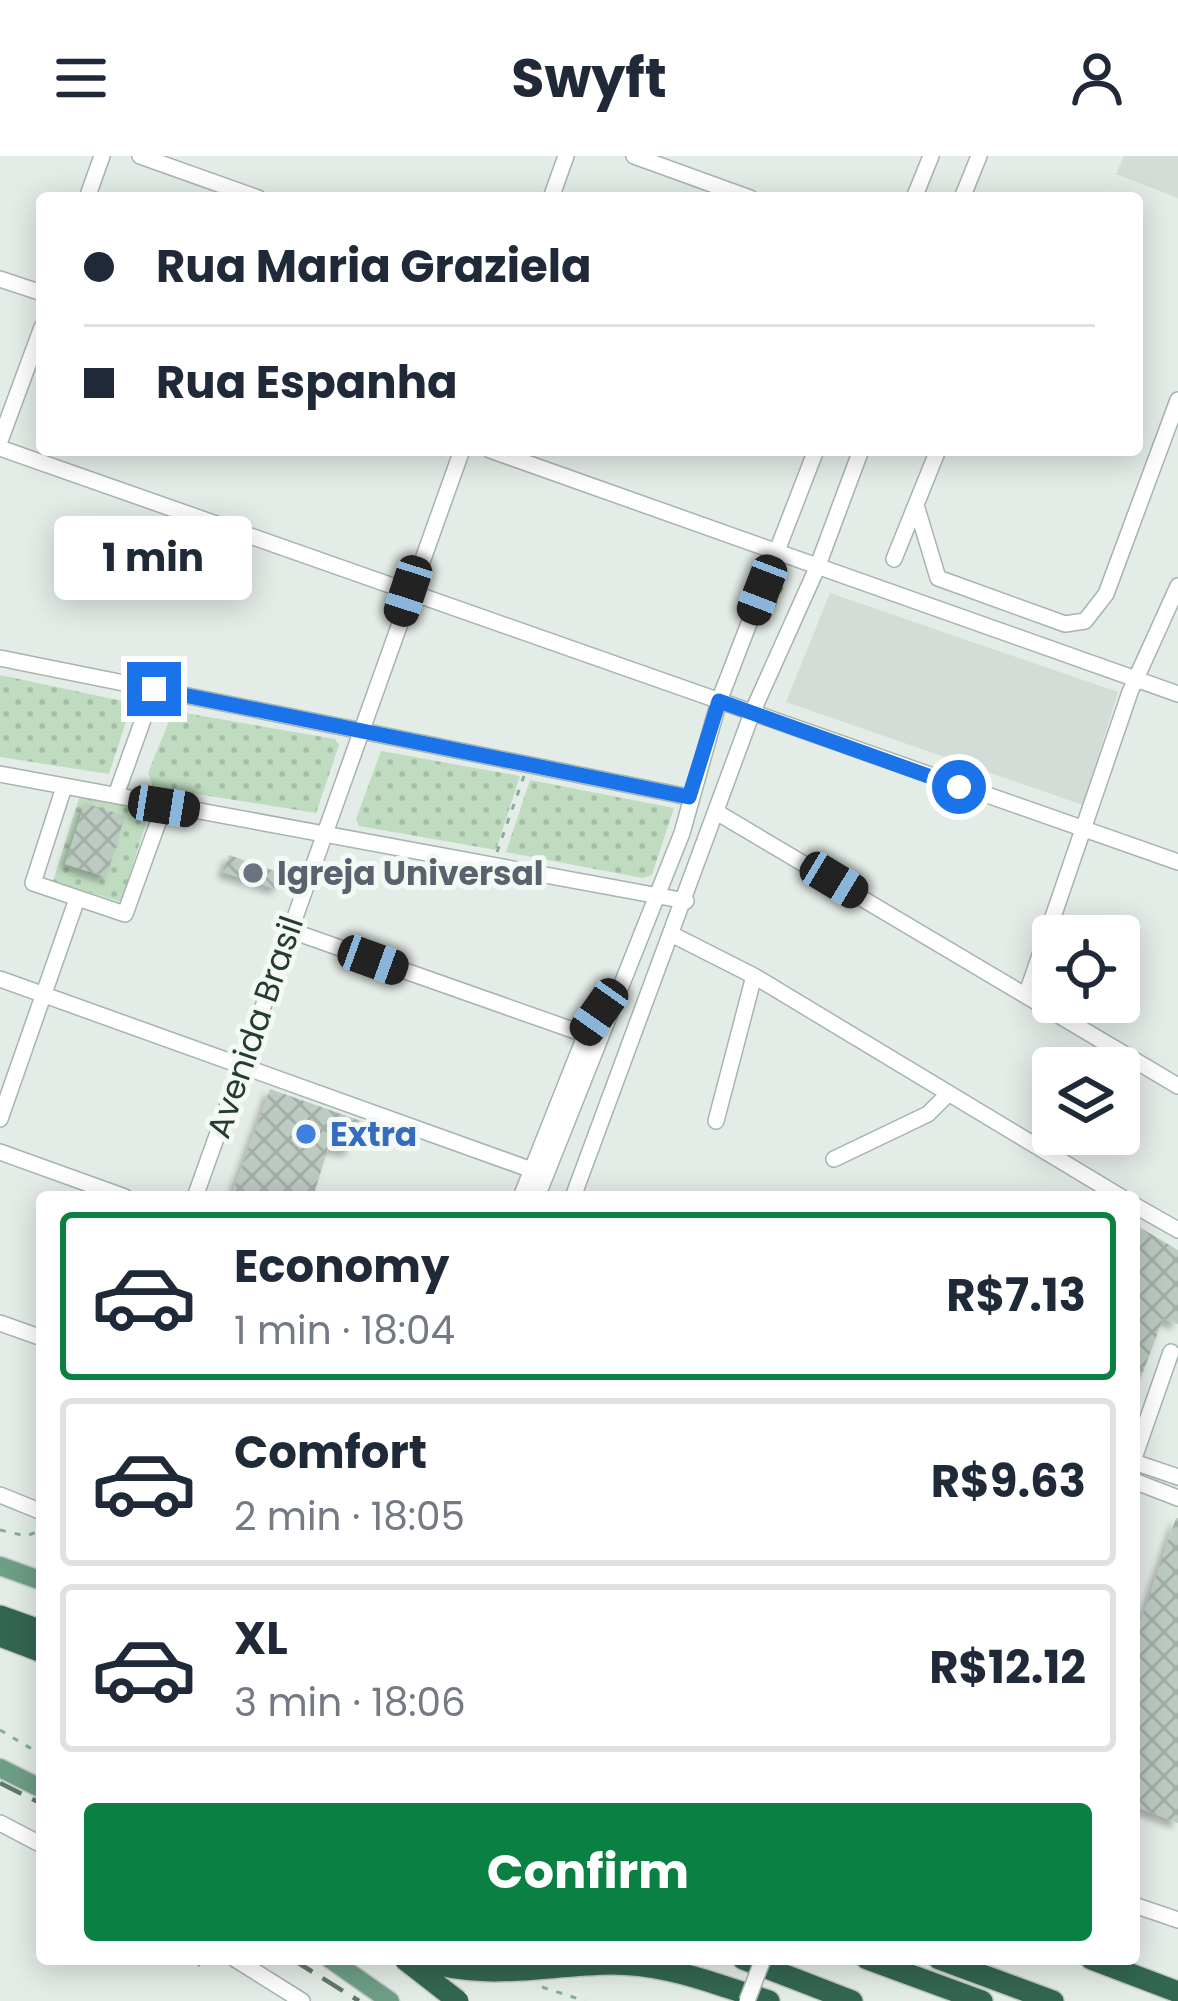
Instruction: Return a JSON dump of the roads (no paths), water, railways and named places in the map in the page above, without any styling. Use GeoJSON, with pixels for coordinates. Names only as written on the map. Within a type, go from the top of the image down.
{"type":"FeatureCollection","features":[{"type":"Feature","properties":{"kind":"highway"},"geometry":{"type":"LineString","coordinates":[[0,1616],[36,1629]]}},
{"type":"Feature","properties":{"kind":"highway"},"geometry":{"type":"LineString","coordinates":[[0,1636],[36,1650]]}},
{"type":"Feature","properties":{"kind":"highway"},"geometry":{"type":"LineString","coordinates":[[411,1965],[458,2001]]}},
{"type":"Feature","properties":{"kind":"highway"},"geometry":{"type":"LineString","coordinates":[[423,1965],[432,2001]]}},
{"type":"Feature","properties":{"kind":"highway"},"geometry":{"type":"LineString","coordinates":[[439,1965],[490,1975],[581,1966],[652,1966],[769,2001]]}},
{"type":"Feature","properties":{"kind":"highway"},"geometry":{"type":"LineString","coordinates":[[759,1965],[852,2001]]}},
{"type":"Feature","properties":{"kind":"highway"},"geometry":{"type":"LineString","coordinates":[[883,1965],[982,2001]]}},
{"type":"Feature","properties":{"kind":"highway"},"geometry":{"type":"LineString","coordinates":[[955,1965],[1053,2001]]}},
{"type":"Feature","properties":{"kind":"highway"},"geometry":{"type":"LineString","coordinates":[[1107,1965],[1178,1991]]}},
{"type":"Feature","properties":{"kind":"main road"},"geometry":{"type":"LineString","coordinates":[[0,1566],[36,1579]]}},
{"type":"Feature","properties":{"kind":"main road"},"geometry":{"type":"LineString","coordinates":[[0,1768],[36,1786]]}},
{"type":"Feature","properties":{"kind":"main road"},"geometry":{"type":"LineString","coordinates":[[339,1965],[390,2001]]}},
{"type":"Feature","properties":{"kind":"street"},"geometry":{"type":"LineString","coordinates":[[90,192],[102,156]]}},
{"type":"Feature","properties":{"kind":"street"},"geometry":{"type":"LineString","coordinates":[[140,156],[241,192]]}},
{"type":"Feature","properties":{"kind":"street"},"geometry":{"type":"LineString","coordinates":[[553,192],[566,156]]}},
{"type":"Feature","properties":{"kind":"street"},"geometry":{"type":"LineString","coordinates":[[634,156],[733,192]]}},
{"type":"Feature","properties":{"kind":"street"},"geometry":{"type":"LineString","coordinates":[[916,192],[931,156]]}},
{"type":"Feature","properties":{"kind":"street"},"geometry":{"type":"LineString","coordinates":[[964,192],[979,156]]}},
{"type":"Feature","properties":{"kind":"street"},"geometry":{"type":"LineString","coordinates":[[0,279],[36,290]]}},
{"type":"Feature","properties":{"kind":"street"},"geometry":{"type":"LineString","coordinates":[[36,344],[0,445],[1178,862]]}},
{"type":"Feature","properties":{"kind":"street"},"geometry":{"type":"LineString","coordinates":[[916,505],[938,578],[1065,624],[1085,621],[1106,594],[1178,400]]}},
{"type":"Feature","properties":{"kind":"street","name":"Avenida Brasil"},"geometry":{"type":"LineString","coordinates":[[197,1191],[460,456]]}},
{"type":"Feature","properties":{"kind":"street"},"geometry":{"type":"LineString","coordinates":[[507,456],[1178,694]]}},
{"type":"Feature","properties":{"kind":"street"},"geometry":{"type":"LineString","coordinates":[[523,1191],[682,832],[719,701],[814,456]]}},
{"type":"Feature","properties":{"kind":"street"},"geometry":{"type":"LineString","coordinates":[[575,1191],[752,713],[817,568],[859,456]]}},
{"type":"Feature","properties":{"kind":"street"},"geometry":{"type":"LineString","coordinates":[[894,559],[936,456]]}},
{"type":"Feature","properties":{"kind":"street"},"geometry":{"type":"LineString","coordinates":[[1027,993],[1138,680],[1173,614],[1178,586]]}},
{"type":"Feature","properties":{"kind":"street"},"geometry":{"type":"LineString","coordinates":[[0,658],[689,797]]}},
{"type":"Feature","properties":{"kind":"street"},"geometry":{"type":"LineString","coordinates":[[116,795],[154,689]]}},
{"type":"Feature","properties":{"kind":"street"},"geometry":{"type":"LineString","coordinates":[[0,774],[686,901]]}},
{"type":"Feature","properties":{"kind":"street"},"geometry":{"type":"LineString","coordinates":[[64,787],[33,884],[125,914],[164,806]]}},
{"type":"Feature","properties":{"kind":"street"},"geometry":{"type":"LineString","coordinates":[[718,813],[1178,1086]]}},
{"type":"Feature","properties":{"kind":"street"},"geometry":{"type":"LineString","coordinates":[[0,1119],[77,899]]}},
{"type":"Feature","properties":{"kind":"street"},"geometry":{"type":"LineString","coordinates":[[289,930],[590,1036]]}},
{"type":"Feature","properties":{"kind":"street"},"geometry":{"type":"LineString","coordinates":[[673,935],[754,976],[1106,1191]]}},
{"type":"Feature","properties":{"kind":"street"},"geometry":{"type":"LineString","coordinates":[[716,1121],[754,976]]}},
{"type":"Feature","properties":{"kind":"street"},"geometry":{"type":"LineString","coordinates":[[0,980],[532,1170]]}},
{"type":"Feature","properties":{"kind":"street"},"geometry":{"type":"LineString","coordinates":[[539,1191],[590,1036]]}},
{"type":"Feature","properties":{"kind":"street"},"geometry":{"type":"LineString","coordinates":[[834,1159],[928,1114],[948,1094]]}},
{"type":"Feature","properties":{"kind":"street"},"geometry":{"type":"LineString","coordinates":[[0,1152],[108,1191]]}},
{"type":"Feature","properties":{"kind":"street"},"geometry":{"type":"LineString","coordinates":[[1140,1208],[1178,1230]]}},
{"type":"Feature","properties":{"kind":"street"},"geometry":{"type":"LineString","coordinates":[[0,1323],[36,1336]]}},
{"type":"Feature","properties":{"kind":"street"},"geometry":{"type":"LineString","coordinates":[[1140,1442],[1171,1352]]}},
{"type":"Feature","properties":{"kind":"street"},"geometry":{"type":"LineString","coordinates":[[1140,1462],[1178,1477]]}},
{"type":"Feature","properties":{"kind":"street"},"geometry":{"type":"LineString","coordinates":[[1140,1483],[1178,1498]]}},
{"type":"Feature","properties":{"kind":"street"},"geometry":{"type":"LineString","coordinates":[[0,1495],[36,1510]]}},
{"type":"Feature","properties":{"kind":"street"},"geometry":{"type":"LineString","coordinates":[[0,1823],[36,1842]]}},
{"type":"Feature","properties":{"kind":"street"},"geometry":{"type":"LineString","coordinates":[[1140,1906],[1178,1920]]}},
{"type":"Feature","properties":{"kind":"street"},"geometry":{"type":"LineString","coordinates":[[245,1965],[302,2001]]}},
{"type":"Feature","properties":{"kind":"street"},"geometry":{"type":"LineString","coordinates":[[747,2001],[761,1965]]}},
{"type":"Feature","properties":{"kind":"railway"},"geometry":{"type":"LineString","coordinates":[[0,1783],[36,1801]]}},
{"type":"Feature","properties":{"kind":"railway"},"geometry":{"type":"LineString","coordinates":[[302,1965],[359,2001]]}},
{"type":"Feature","properties":{"kind":"place","name":"Igreja Universal"},"geometry":{"type":"Point","coordinates":[253,873]}},
{"type":"Feature","properties":{"kind":"place","name":"Extra"},"geometry":{"type":"Point","coordinates":[306,1134]}}]}
